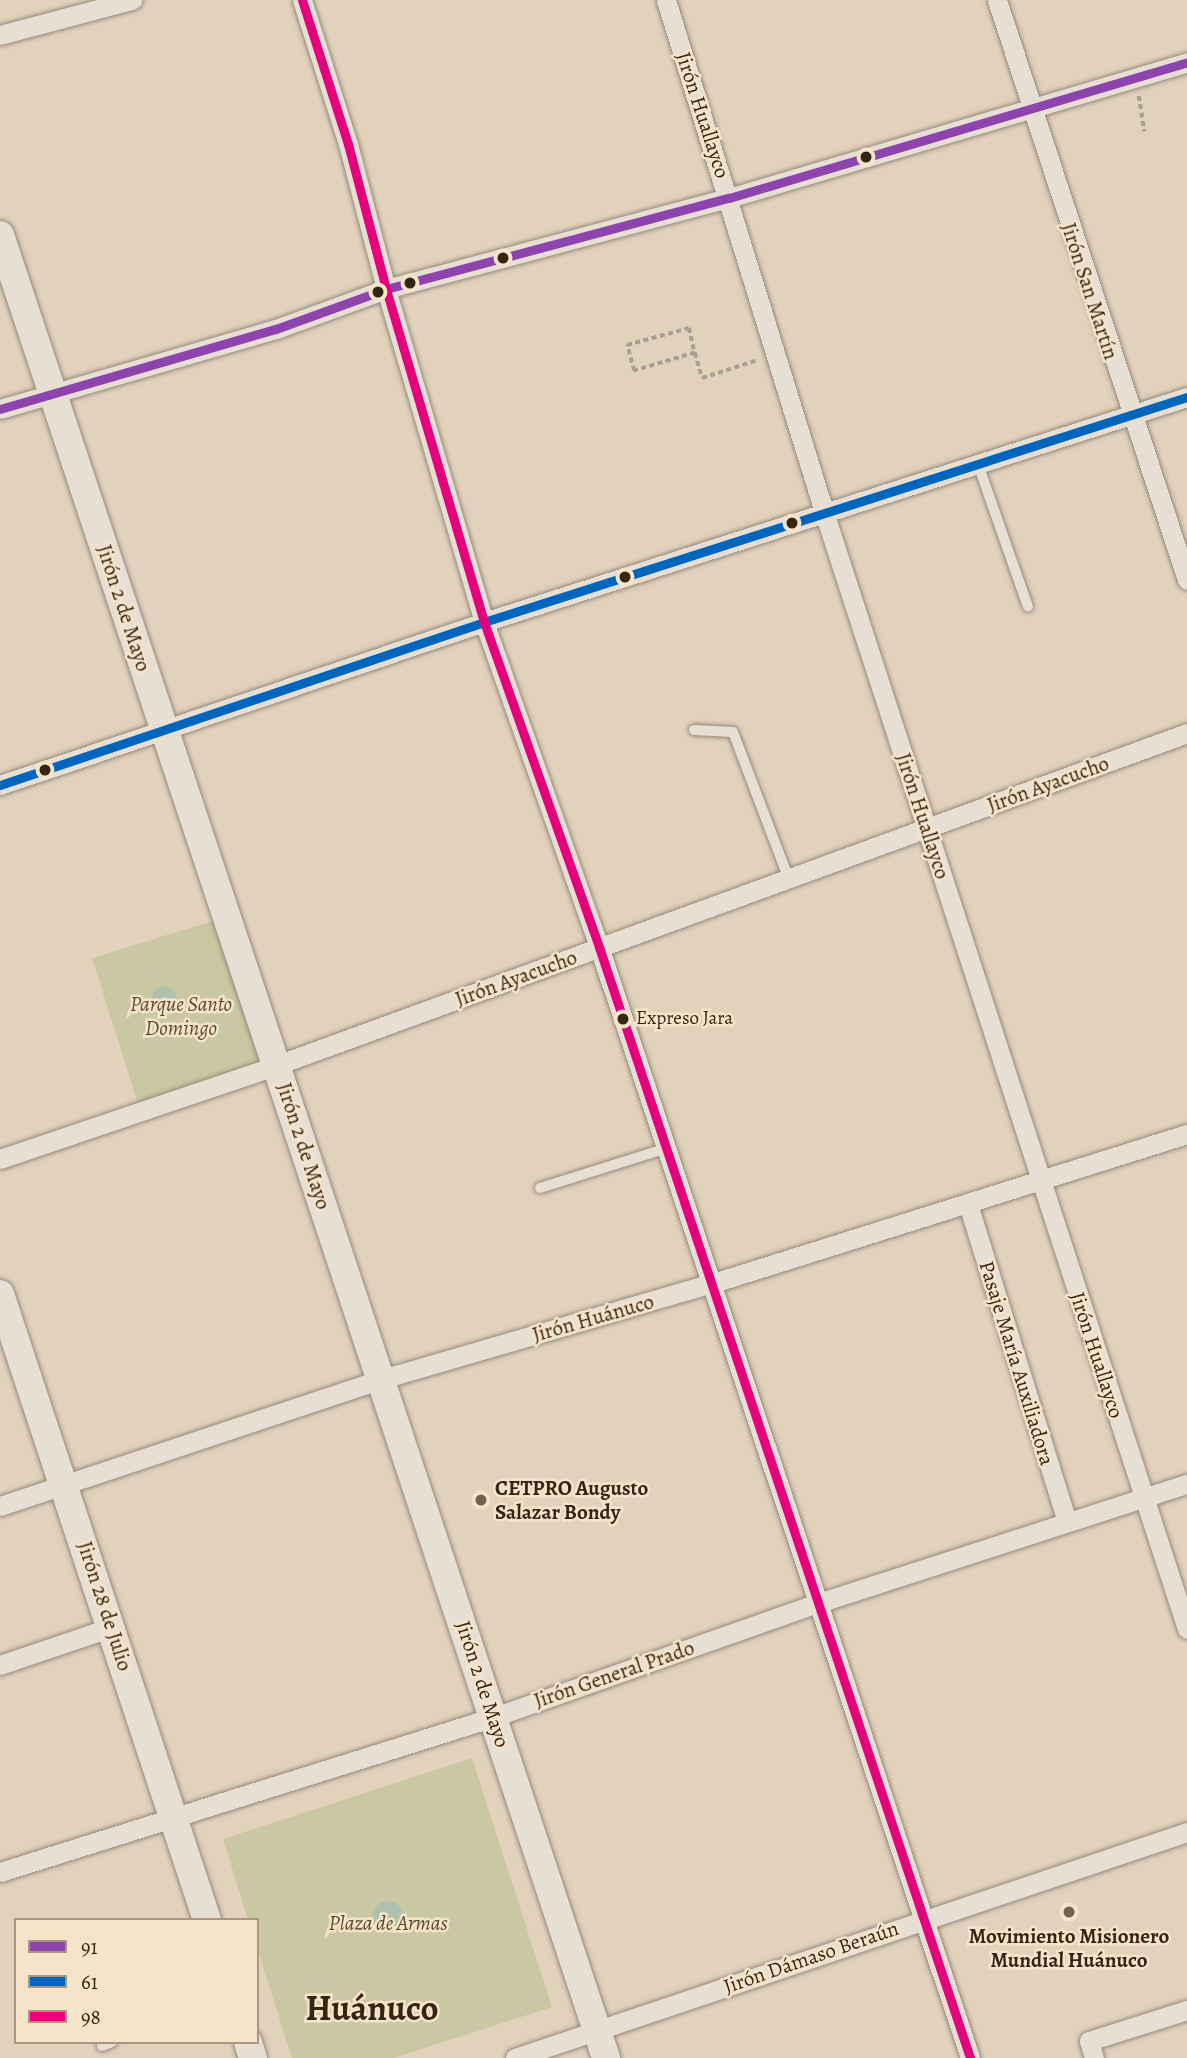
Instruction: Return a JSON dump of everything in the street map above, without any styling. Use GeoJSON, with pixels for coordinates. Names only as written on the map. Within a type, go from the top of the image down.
{"type":"FeatureCollection","features":[{"type":"Feature","properties":{"kind":"street"},"geometry":{"type":"LineString","coordinates":[[0,35],[132,0]]}},
{"type":"Feature","properties":{"kind":"street"},"geometry":{"type":"LineString","coordinates":[[302,0],[348,144],[386,289],[484,622],[599,947],[664,1149],[971,2058]]}},
{"type":"Feature","properties":{"kind":"street","name":"Jirón Huallayco"},"geometry":{"type":"LineString","coordinates":[[666,0],[825,515],[1042,1181],[1142,1498],[1187,1629]]}},
{"type":"Feature","properties":{"kind":"street","name":"Jirón San Martín"},"geometry":{"type":"LineString","coordinates":[[997,0],[1130,415],[1187,580]]}},
{"type":"Feature","properties":{"kind":"street"},"geometry":{"type":"LineString","coordinates":[[0,409],[276,330],[386,289],[729,198],[1187,62]]}},
{"type":"Feature","properties":{"kind":"street","name":"Jirón 2 de Mayo"},"geometry":{"type":"LineString","coordinates":[[0,235],[606,2058]]}},
{"type":"Feature","properties":{"kind":"street"},"geometry":{"type":"LineString","coordinates":[[0,785],[165,733],[484,622],[1187,397]]}},
{"type":"Feature","properties":{"kind":"street","name":"Jirón Ayacucho"},"geometry":{"type":"LineString","coordinates":[[0,1159],[277,1065],[1187,733]]}},
{"type":"Feature","properties":{"kind":"street","name":"Jirón Huánuco"},"geometry":{"type":"LineString","coordinates":[[0,1506],[382,1379],[710,1284],[1187,1134]]}},
{"type":"Feature","properties":{"kind":"street","name":"Pasaje María Auxiliadora"},"geometry":{"type":"LineString","coordinates":[[968,1204],[1067,1521]]}},
{"type":"Feature","properties":{"kind":"street","name":"Jirón 28 de Julio"},"geometry":{"type":"LineString","coordinates":[[0,1294],[9,1349],[65,1485],[206,1918]]}},
{"type":"Feature","properties":{"kind":"street","name":"Jirón General Prado"},"geometry":{"type":"LineString","coordinates":[[0,1872],[494,1717],[818,1603],[1187,1484]]}},
{"type":"Feature","properties":{"kind":"street"},"geometry":{"type":"LineString","coordinates":[[0,1665],[112,1627]]}},
{"type":"Feature","properties":{"kind":"street","name":"Jirón Dámaso Beraún"},"geometry":{"type":"LineString","coordinates":[[515,2058],[1187,1832]]}},
{"type":"Feature","properties":{"kind":"street"},"geometry":{"type":"LineString","coordinates":[[1094,2058],[1089,2041],[1187,2010]]}},
{"type":"Feature","properties":{"kind":"lane"},"geometry":{"type":"LineString","coordinates":[[978,464],[1028,607]]}},
{"type":"Feature","properties":{"kind":"lane"},"geometry":{"type":"LineString","coordinates":[[694,730],[733,732],[788,877]]}},
{"type":"Feature","properties":{"kind":"lane"},"geometry":{"type":"LineString","coordinates":[[540,1188],[664,1149]]}},
{"type":"Feature","properties":{"kind":"path"},"geometry":{"type":"LineString","coordinates":[[1136,76],[1145,131]]}},
{"type":"Feature","properties":{"kind":"path"},"geometry":{"type":"LineString","coordinates":[[695,353],[634,371],[627,345],[688,328],[695,353],[702,378],[776,354]]}},
{"type":"Feature","properties":{"kind":"green space","name":"Parque Santo Domingo"},"geometry":{"type":"Polygon","coordinates":[[[219,919],[267,1059],[138,1104],[92,958],[219,919]]]}},
{"type":"Feature","properties":{"kind":"green space","name":"Plaza de Armas"},"geometry":{"type":"Polygon","coordinates":[[[472,1758],[552,2007],[394,2058],[292,2058],[259,1954],[259,1918],[247,1918],[223,1839],[472,1758]]]}},
{"type":"Feature","properties":{"kind":"shaded area"},"geometry":{"type":"Polygon","coordinates":[[[164,986],[175,993],[176,998],[169,1009],[164,1010],[153,1003],[152,998],[159,987],[164,986]]]}},
{"type":"Feature","properties":{"kind":"shaded area"},"geometry":{"type":"Polygon","coordinates":[[[388,1901],[399,1905],[403,1916],[399,1927],[388,1931],[377,1927],[373,1916],[377,1905],[388,1901]]]}},
{"type":"Feature","properties":{"kind":"transit line","name":"98"},"geometry":{"type":"LineString","coordinates":[[302,0],[348,144],[386,289],[484,622],[599,947],[970,2058]]}},
{"type":"Feature","properties":{"kind":"transit line","name":"91"},"geometry":{"type":"LineString","coordinates":[[0,409],[276,329],[386,289],[729,198],[1187,62]]}},
{"type":"Feature","properties":{"kind":"transit line","name":"61"},"geometry":{"type":"LineString","coordinates":[[0,785],[484,622],[1187,397]]}},
{"type":"Feature","properties":{"kind":"place","name":"Expreso Jara"},"geometry":{"type":"Point","coordinates":[623,1019]}},
{"type":"Feature","properties":{"kind":"place","name":"CETPRO Augusto Salazar Bondy"},"geometry":{"type":"Point","coordinates":[481,1500]}},
{"type":"Feature","properties":{"kind":"place","name":"Movimiento Misionero Mundial Huánuco"},"geometry":{"type":"Point","coordinates":[1069,1912]}},
{"type":"Feature","properties":{"kind":"district","name":"Huánuco"},"geometry":{"type":"Point","coordinates":[372,2008]}}]}
